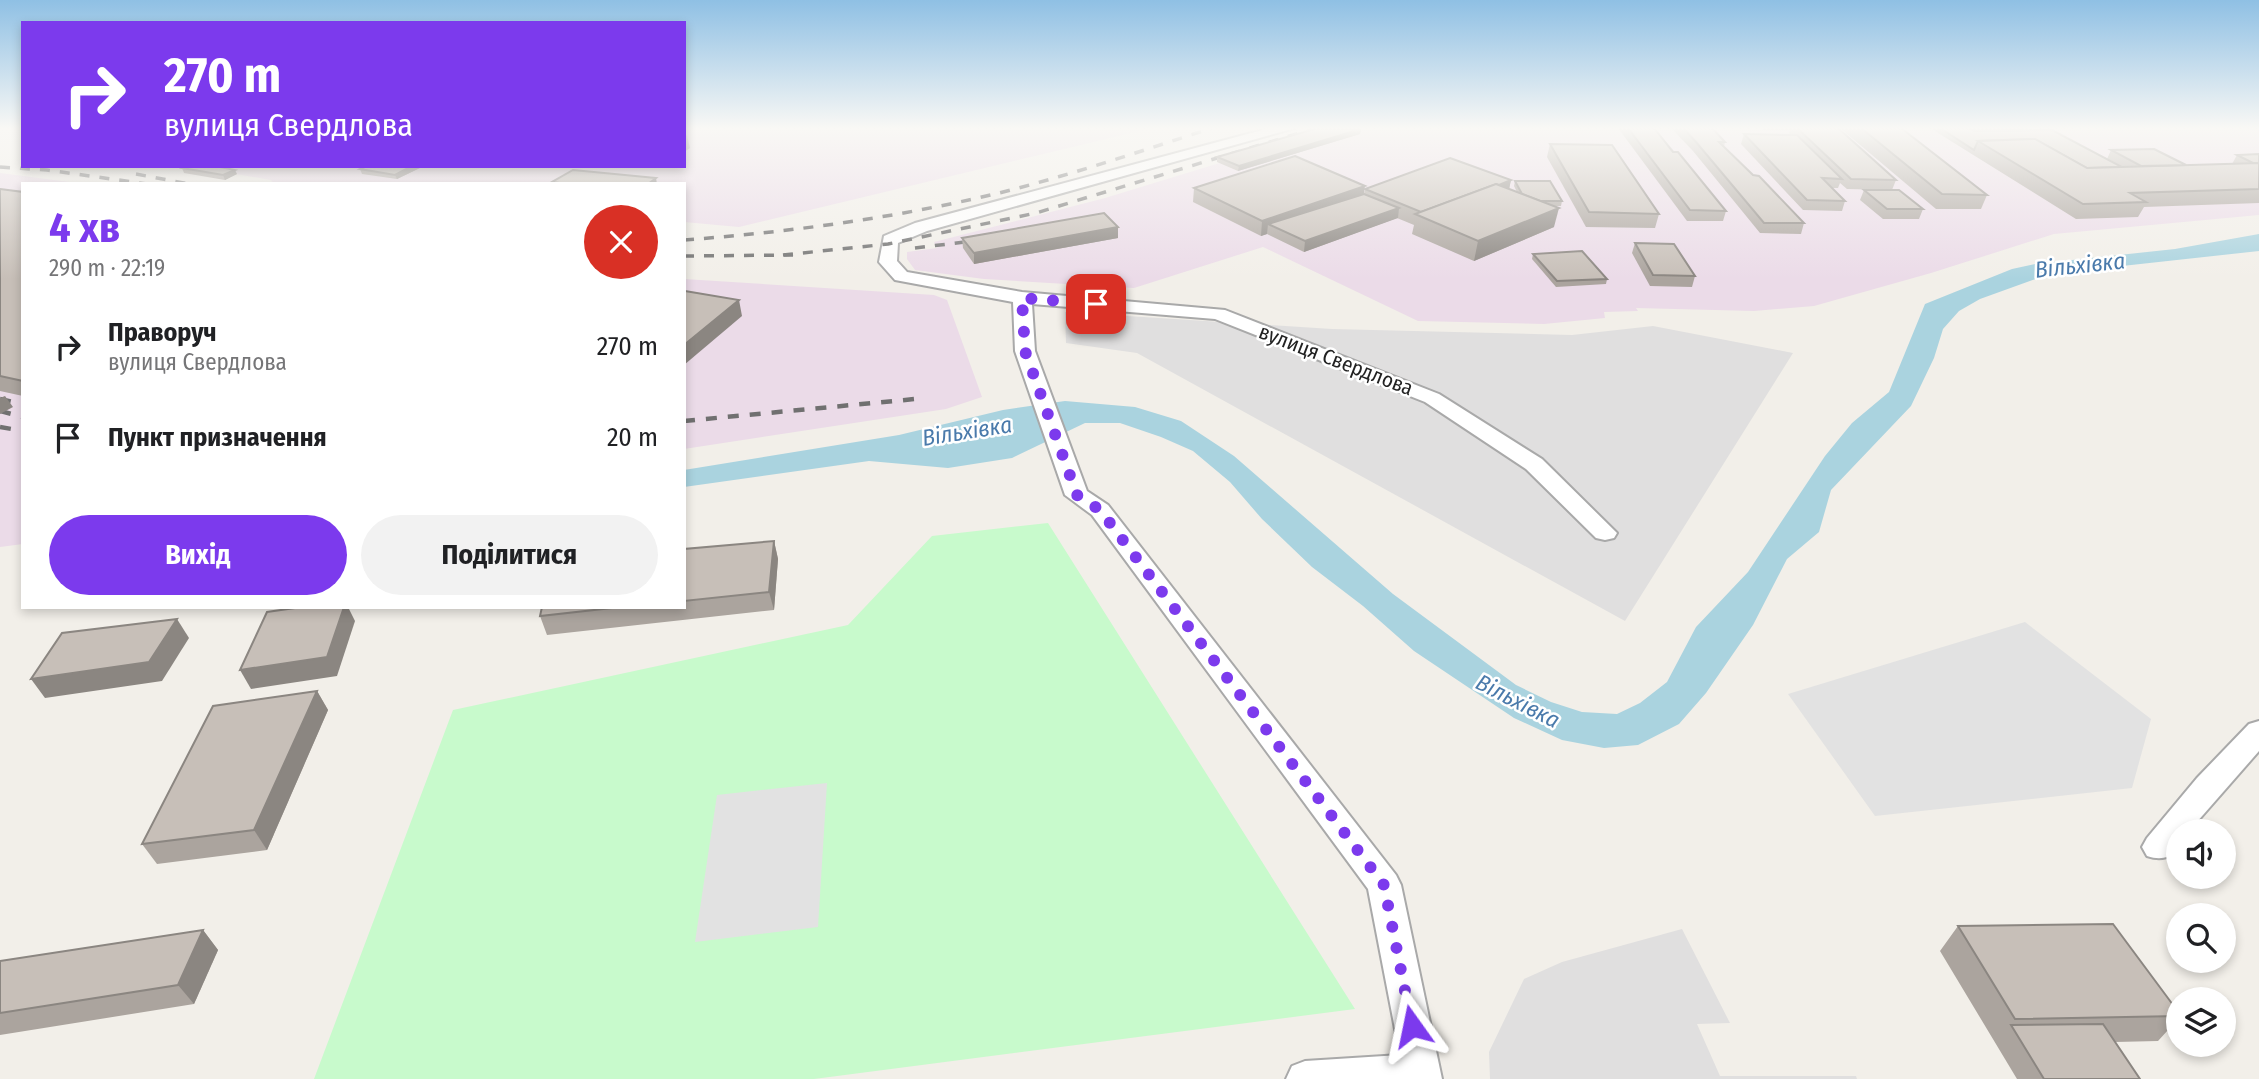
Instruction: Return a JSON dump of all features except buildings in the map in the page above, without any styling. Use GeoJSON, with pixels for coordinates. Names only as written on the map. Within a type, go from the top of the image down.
{"type":"FeatureCollection","features":[{"type":"Feature","properties":{"kind":"street","name":"вулиця Свердлова"},"geometry":{"type":"LineString","coordinates":[[1101,178],[921,227],[890,240],[888,262],[901,276],[1022,298],[1218,314],[1432,398],[1534,464],[1605,533]]}},
{"type":"Feature","properties":{"kind":"street"},"geometry":{"type":"LineString","coordinates":[[1022,298],[1025,351],[1077,495],[1100,510],[1384,885],[1422,1075],[1305,1079]]}},
{"type":"Feature","properties":{"kind":"street"},"geometry":{"type":"LineString","coordinates":[[2158,847],[2208,786],[2259,732]]}},
{"type":"Feature","properties":{"kind":"shaded area"},"geometry":{"type":"Polygon","coordinates":[[[0,178],[41,178],[70,182],[21,182],[21,544],[0,547],[0,178]]]}},
{"type":"Feature","properties":{"kind":"shaded area"},"geometry":{"type":"Polygon","coordinates":[[[262,178],[942,178],[739,227],[686,222],[686,182],[262,178]]]}},
{"type":"Feature","properties":{"kind":"shaded area"},"geometry":{"type":"Polygon","coordinates":[[[1169,178],[2259,178],[2259,215],[2054,234],[1814,306],[1754,311],[1636,308],[1638,311],[1604,312],[1605,318],[1544,324],[1418,321],[1263,247],[1134,288],[984,279],[915,270],[907,259],[907,252],[937,248],[934,242],[1105,198],[1169,178]]]}},
{"type":"Feature","properties":{"kind":"shaded area"},"geometry":{"type":"Polygon","coordinates":[[[686,279],[934,295],[947,300],[982,397],[946,409],[686,449],[686,279]]]}},
{"type":"Feature","properties":{"kind":"shaded area"},"geometry":{"type":"Polygon","coordinates":[[[1065,312],[1332,329],[1572,335],[1653,326],[1793,353],[1625,621],[1137,353],[1066,343],[1065,312]]]}},
{"type":"Feature","properties":{"kind":"shaded area"},"geometry":{"type":"Polygon","coordinates":[[[2025,622],[2151,719],[2132,788],[1875,816],[1788,694],[2025,622]]]}},
{"type":"Feature","properties":{"kind":"shaded area"},"geometry":{"type":"Polygon","coordinates":[[[827,783],[818,927],[695,942],[717,795],[827,783]]]}},
{"type":"Feature","properties":{"kind":"shaded area"},"geometry":{"type":"Polygon","coordinates":[[[1682,929],[1730,1023],[1697,1024],[1720,1076],[1856,1076],[1857,1079],[1490,1079],[1489,1052],[1524,979],[1562,962],[1682,929]]]}},
{"type":"Feature","properties":{"kind":"green space"},"geometry":{"type":"Polygon","coordinates":[[[1048,523],[1355,1009],[814,1079],[314,1079],[453,710],[848,625],[932,536],[1048,523]]]}},
{"type":"Feature","properties":{"kind":"water","name":"Вільхівка"},"geometry":{"type":"Polygon","coordinates":[[[2259,234],[2259,251],[2049,274],[1980,299],[1959,311],[1943,329],[1934,358],[1911,406],[1831,490],[1819,532],[1787,559],[1753,625],[1706,693],[1679,724],[1638,745],[1604,748],[1562,740],[1514,718],[1414,651],[1363,606],[1312,567],[1262,519],[1230,482],[1193,451],[1120,423],[1085,423],[1012,458],[948,468],[869,461],[686,487],[686,470],[899,435],[1003,410],[1065,401],[1135,407],[1181,421],[1234,456],[1393,594],[1516,685],[1551,702],[1582,712],[1617,714],[1640,703],[1667,682],[1696,627],[1748,572],[1825,456],[1852,423],[1889,392],[1925,304],[2012,269],[2035,264],[2175,249],[2259,234]]]}},
{"type":"Feature","properties":{"kind":"railway"},"geometry":{"type":"LineString","coordinates":[[107,178],[133,182]]}},
{"type":"Feature","properties":{"kind":"railway"},"geometry":{"type":"LineString","coordinates":[[159,178],[178,182]]}},
{"type":"Feature","properties":{"kind":"railway"},"geometry":{"type":"LineString","coordinates":[[686,240],[842,223],[921,210],[1052,178]]}},
{"type":"Feature","properties":{"kind":"railway"},"geometry":{"type":"LineString","coordinates":[[783,255],[888,244],[1036,213],[1150,178]]}},
{"type":"Feature","properties":{"kind":"railway"},"geometry":{"type":"LineString","coordinates":[[915,248],[981,240]]}},
{"type":"Feature","properties":{"kind":"railway"},"geometry":{"type":"LineString","coordinates":[[686,256],[793,255]]}},
{"type":"Feature","properties":{"kind":"railway"},"geometry":{"type":"LineString","coordinates":[[0,399],[21,404]]}},
{"type":"Feature","properties":{"kind":"railway"},"geometry":{"type":"LineString","coordinates":[[686,421],[915,399]]}},
{"type":"Feature","properties":{"kind":"railway"},"geometry":{"type":"LineString","coordinates":[[0,411],[21,416]]}},
{"type":"Feature","properties":{"kind":"railway"},"geometry":{"type":"LineString","coordinates":[[0,427],[21,431]]}},
{"type":"Feature","properties":{"kind":"route"},"geometry":{"type":"LineString","coordinates":[[1096,304],[1022,298],[1025,351],[1077,495],[1100,510],[1384,885],[1412,1026]]}}]}
